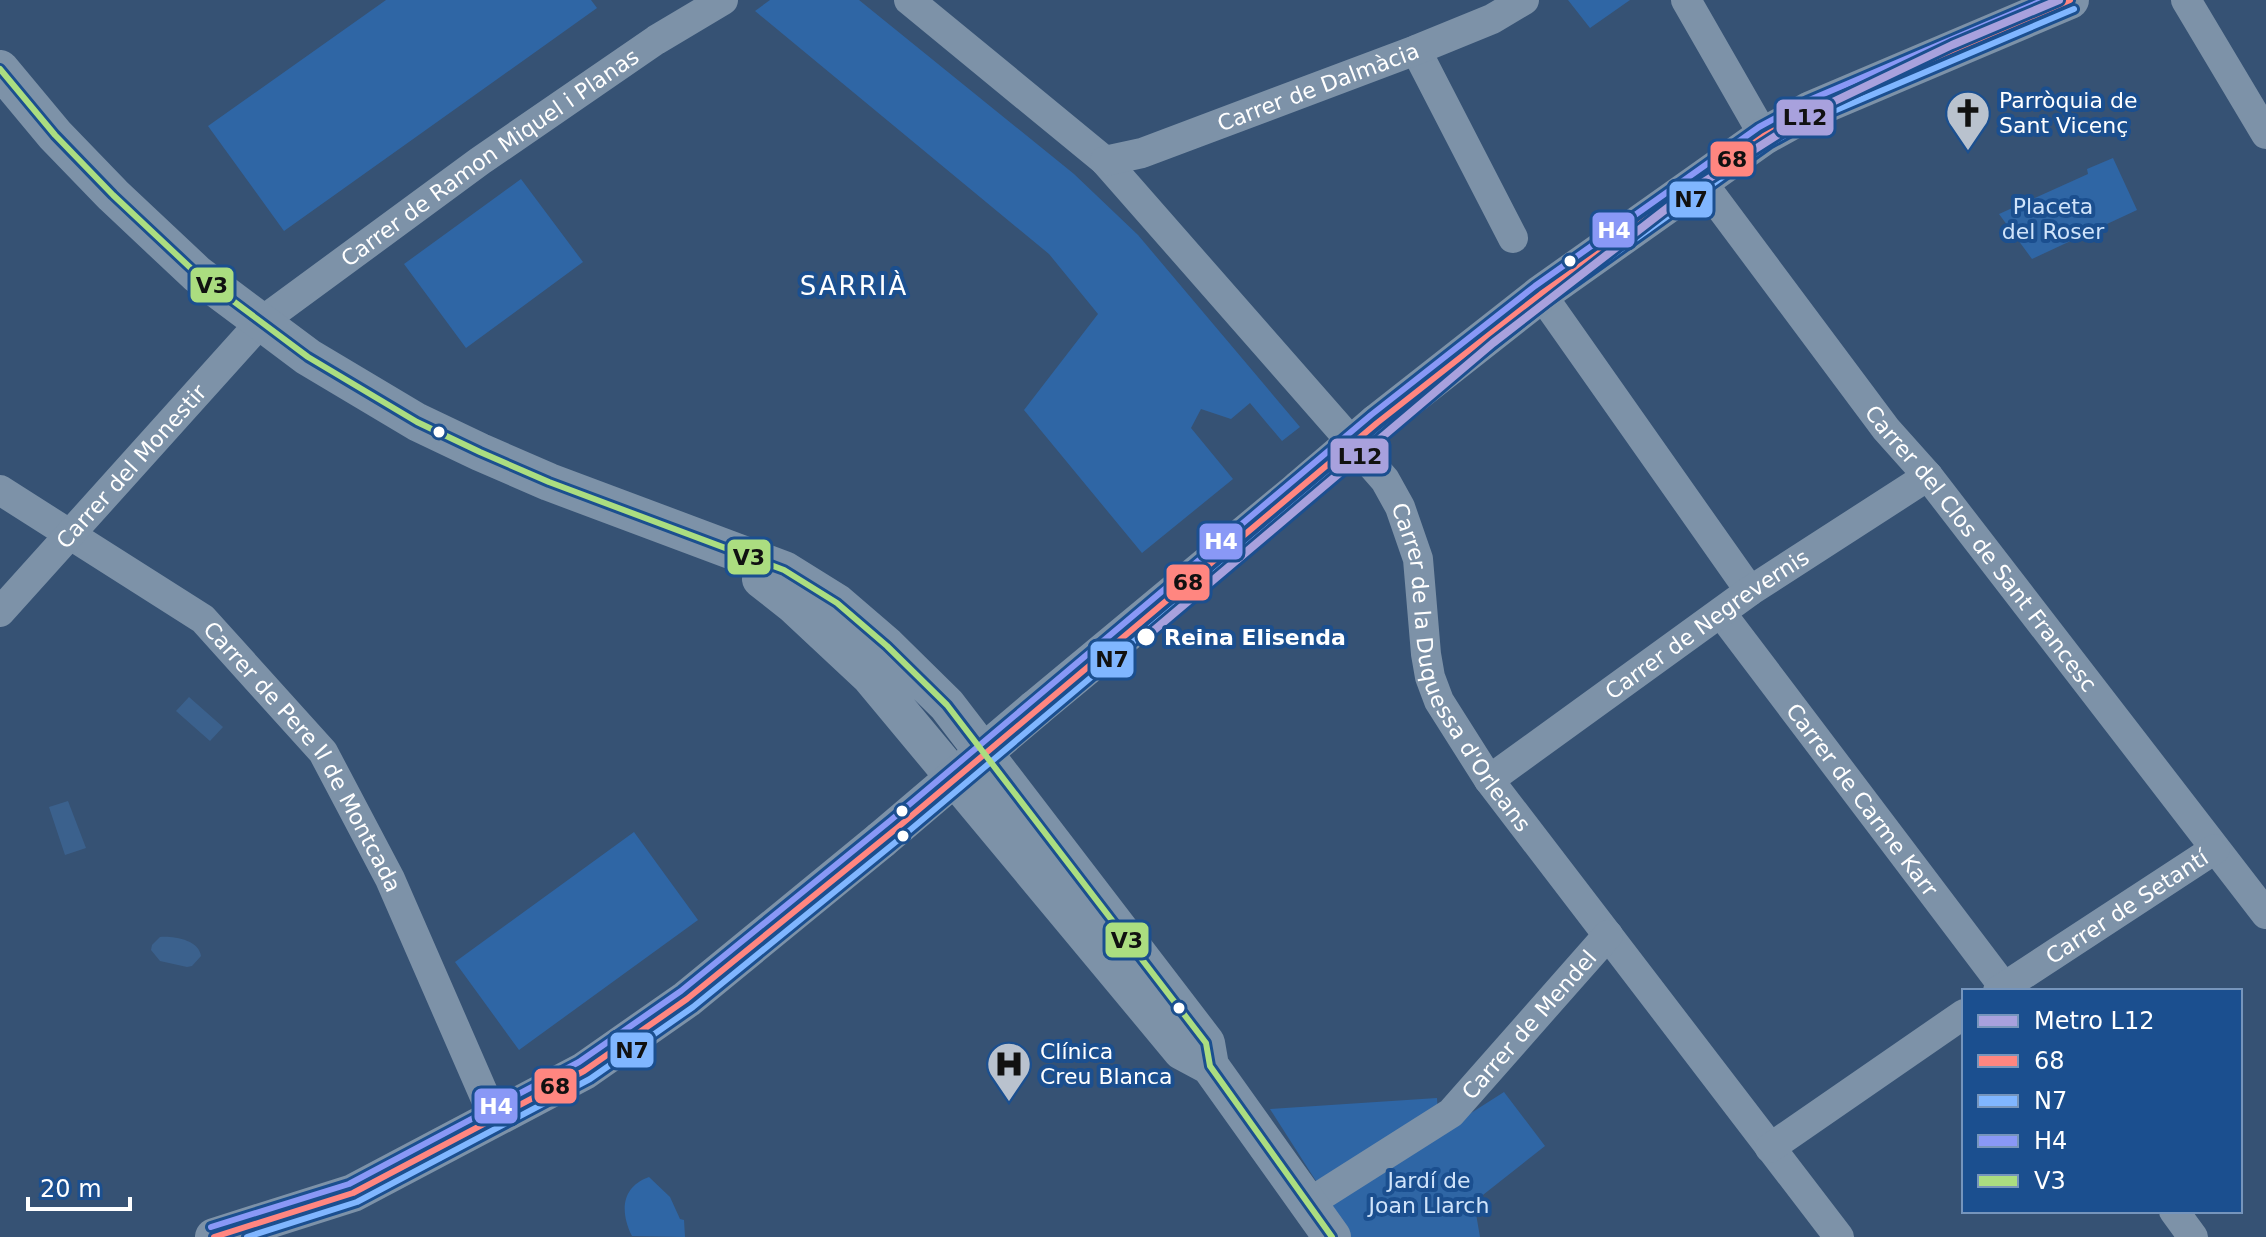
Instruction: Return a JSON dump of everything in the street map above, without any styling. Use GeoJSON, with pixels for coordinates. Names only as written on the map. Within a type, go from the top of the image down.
{"type":"FeatureCollection","features":[{"type":"Feature","properties":{"kind":"street","name":"Carrer de Ramon Miquel i Planas"},"geometry":{"type":"LineString","coordinates":[[261,322],[480,161],[656,40],[723,0]]}},
{"type":"Feature","properties":{"kind":"street","name":"Carrer de la Duquessa d'Orleans"},"geometry":{"type":"LineString","coordinates":[[909,0],[1105,161],[1385,480],[1400,507],[1418,559],[1426,654],[1439,701],[1489,780],[1839,1237]]}},
{"type":"Feature","properties":{"kind":"street","name":"Carrer de Dalmàcia"},"geometry":{"type":"LineString","coordinates":[[1105,161],[1142,153],[1416,50],[1492,19],[1524,0]]}},
{"type":"Feature","properties":{"kind":"street"},"geometry":{"type":"LineString","coordinates":[[1686,0],[1764,136]]}},
{"type":"Feature","properties":{"kind":"street"},"geometry":{"type":"LineString","coordinates":[[214,1237],[353,1193],[584,1071],[687,999],[1377,423],[1541,294],[1764,136],[1811,110],[2070,0]]}},
{"type":"Feature","properties":{"kind":"street"},"geometry":{"type":"LineString","coordinates":[[2186,0],[2266,134]]}},
{"type":"Feature","properties":{"kind":"street"},"geometry":{"type":"LineString","coordinates":[[1416,50],[1513,238]]}},
{"type":"Feature","properties":{"kind":"street"},"geometry":{"type":"LineString","coordinates":[[0,69],[55,135],[197,274],[308,357],[417,422],[549,482],[784,570],[837,603],[947,705],[1206,1043],[1210,1066],[1332,1237]]}},
{"type":"Feature","properties":{"kind":"street","name":"Carrer del Clos de Sant Francesc"},"geometry":{"type":"LineString","coordinates":[[1701,181],[1886,429],[1928,476],[2266,914]]}},
{"type":"Feature","properties":{"kind":"street"},"geometry":{"type":"LineString","coordinates":[[1541,294],[1750,591]]}},
{"type":"Feature","properties":{"kind":"street","name":"Carrer del Monestir"},"geometry":{"type":"LineString","coordinates":[[0,612],[261,322]]}},
{"type":"Feature","properties":{"kind":"street","name":"Carrer de Negrevernis"},"geometry":{"type":"LineString","coordinates":[[1489,780],[1750,591],[1928,476]]}},
{"type":"Feature","properties":{"kind":"street","name":"Carrer de Pere II de Montcada"},"geometry":{"type":"LineString","coordinates":[[0,490],[203,619],[323,752],[390,879],[495,1120]]}},
{"type":"Feature","properties":{"kind":"street","name":"Carrer de Carme Karr"},"geometry":{"type":"LineString","coordinates":[[1721,613],[2002,989]]}},
{"type":"Feature","properties":{"kind":"street","name":"Carrer de Setantí"},"geometry":{"type":"LineString","coordinates":[[2005,989],[2215,849]]}},
{"type":"Feature","properties":{"kind":"street","name":"Carrer de Mendel"},"geometry":{"type":"LineString","coordinates":[[1309,1203],[1451,1113],[1608,935]]}},
{"type":"Feature","properties":{"kind":"street"},"geometry":{"type":"LineString","coordinates":[[1770,1148],[1962,1015]]}},
{"type":"Feature","properties":{"kind":"street"},"geometry":{"type":"LineString","coordinates":[[2175,1213],[2193,1237]]}},
{"type":"Feature","properties":{"kind":"green space"},"geometry":{"type":"Polygon","coordinates":[[[386,0],[591,0],[597,8],[284,231],[208,126],[386,0]]]}},
{"type":"Feature","properties":{"kind":"green space"},"geometry":{"type":"Polygon","coordinates":[[[770,0],[859,0],[1074,174],[1138,235],[1300,427],[1282,441],[1250,403],[1231,419],[1201,409],[1191,428],[1233,479],[1142,553],[1024,410],[1098,314],[1049,254],[755,11],[770,0]]]}},
{"type":"Feature","properties":{"kind":"green space"},"geometry":{"type":"Polygon","coordinates":[[[1568,0],[1630,0],[1590,28],[1568,0]]]}},
{"type":"Feature","properties":{"kind":"green space","name":"Placeta del Roser"},"geometry":{"type":"Polygon","coordinates":[[[2113,158],[2137,210],[2032,259],[1999,214],[2088,174],[2087,169],[2113,158]]]}},
{"type":"Feature","properties":{"kind":"green space"},"geometry":{"type":"Polygon","coordinates":[[[521,179],[583,262],[466,348],[404,264],[521,179]]]}},
{"type":"Feature","properties":{"kind":"green space"},"geometry":{"type":"Polygon","coordinates":[[[634,832],[698,920],[519,1050],[455,962],[634,832]]]}},
{"type":"Feature","properties":{"kind":"green space","name":"Jardí de Joan Llarch"},"geometry":{"type":"Polygon","coordinates":[[[1504,1092],[1545,1146],[1474,1202],[1480,1237],[1351,1237],[1325,1206],[1504,1092]]]}},
{"type":"Feature","properties":{"kind":"green space","name":"Jardí de Joan Llarch"},"geometry":{"type":"Polygon","coordinates":[[[1437,1098],[1438,1116],[1316,1181],[1270,1109],[1437,1098]]]}},
{"type":"Feature","properties":{"kind":"green space"},"geometry":{"type":"Polygon","coordinates":[[[649,1177],[670,1197],[680,1219],[684,1220],[685,1237],[632,1236],[625,1209],[628,1194],[640,1181],[649,1177]]]}},
{"type":"Feature","properties":{"kind":"shaded area"},"geometry":{"type":"Polygon","coordinates":[[[189,697],[223,727],[210,741],[176,711],[189,697]]]}},
{"type":"Feature","properties":{"kind":"shaded area"},"geometry":{"type":"Polygon","coordinates":[[[68,801],[86,848],[65,855],[49,807],[68,801]]]}},
{"type":"Feature","properties":{"kind":"shaded area"},"geometry":{"type":"Polygon","coordinates":[[[160,937],[179,938],[191,943],[201,956],[187,967],[160,961],[151,950],[160,937]]]}},
{"type":"Feature","properties":{"kind":"metro line","name":"L12"},"geometry":{"type":"LineString","coordinates":[[1146,637],[1493,343],[1688,192],[1818,109],[1952,45],[2059,0]]}},
{"type":"Feature","properties":{"kind":"transit line","name":"H4"},"geometry":{"type":"LineString","coordinates":[[211,1227],[349,1184],[579,1062],[681,991],[891,820],[1371,415],[1535,286],[1759,127],[1807,101],[2044,0]]}},
{"type":"Feature","properties":{"kind":"transit line","name":"68"},"geometry":{"type":"LineString","coordinates":[[214,1237],[353,1193],[584,1071],[687,999],[897,828],[1377,423],[1541,294],[1764,136],[1811,110],[2070,0]]}},
{"type":"Feature","properties":{"kind":"transit line","name":"N7"},"geometry":{"type":"LineString","coordinates":[[247,1237],[357,1202],[590,1079],[693,1007],[903,836],[1383,431],[1547,302],[1769,144],[1815,119],[2074,9]]}},
{"type":"Feature","properties":{"kind":"transit line","name":"V3"},"geometry":{"type":"LineString","coordinates":[[0,69],[55,135],[197,274],[308,357],[417,422],[480,452],[549,482],[784,570],[837,603],[887,646],[947,705],[1206,1043],[1210,1066],[1332,1237]]}},
{"type":"Feature","properties":{"kind":"place","name":"Parròquia de Sant Vicenç"},"geometry":{"type":"Point","coordinates":[1968,152]}},
{"type":"Feature","properties":{"kind":"place","name":"Reina Elisenda"},"geometry":{"type":"Point","coordinates":[1146,637]}},
{"type":"Feature","properties":{"kind":"place","name":"Clínica Creu Blanca"},"geometry":{"type":"Point","coordinates":[1009,1103]}},
{"type":"Feature","properties":{"kind":"district","name":"SARRIÀ"},"geometry":{"type":"Point","coordinates":[854,286]}}]}
